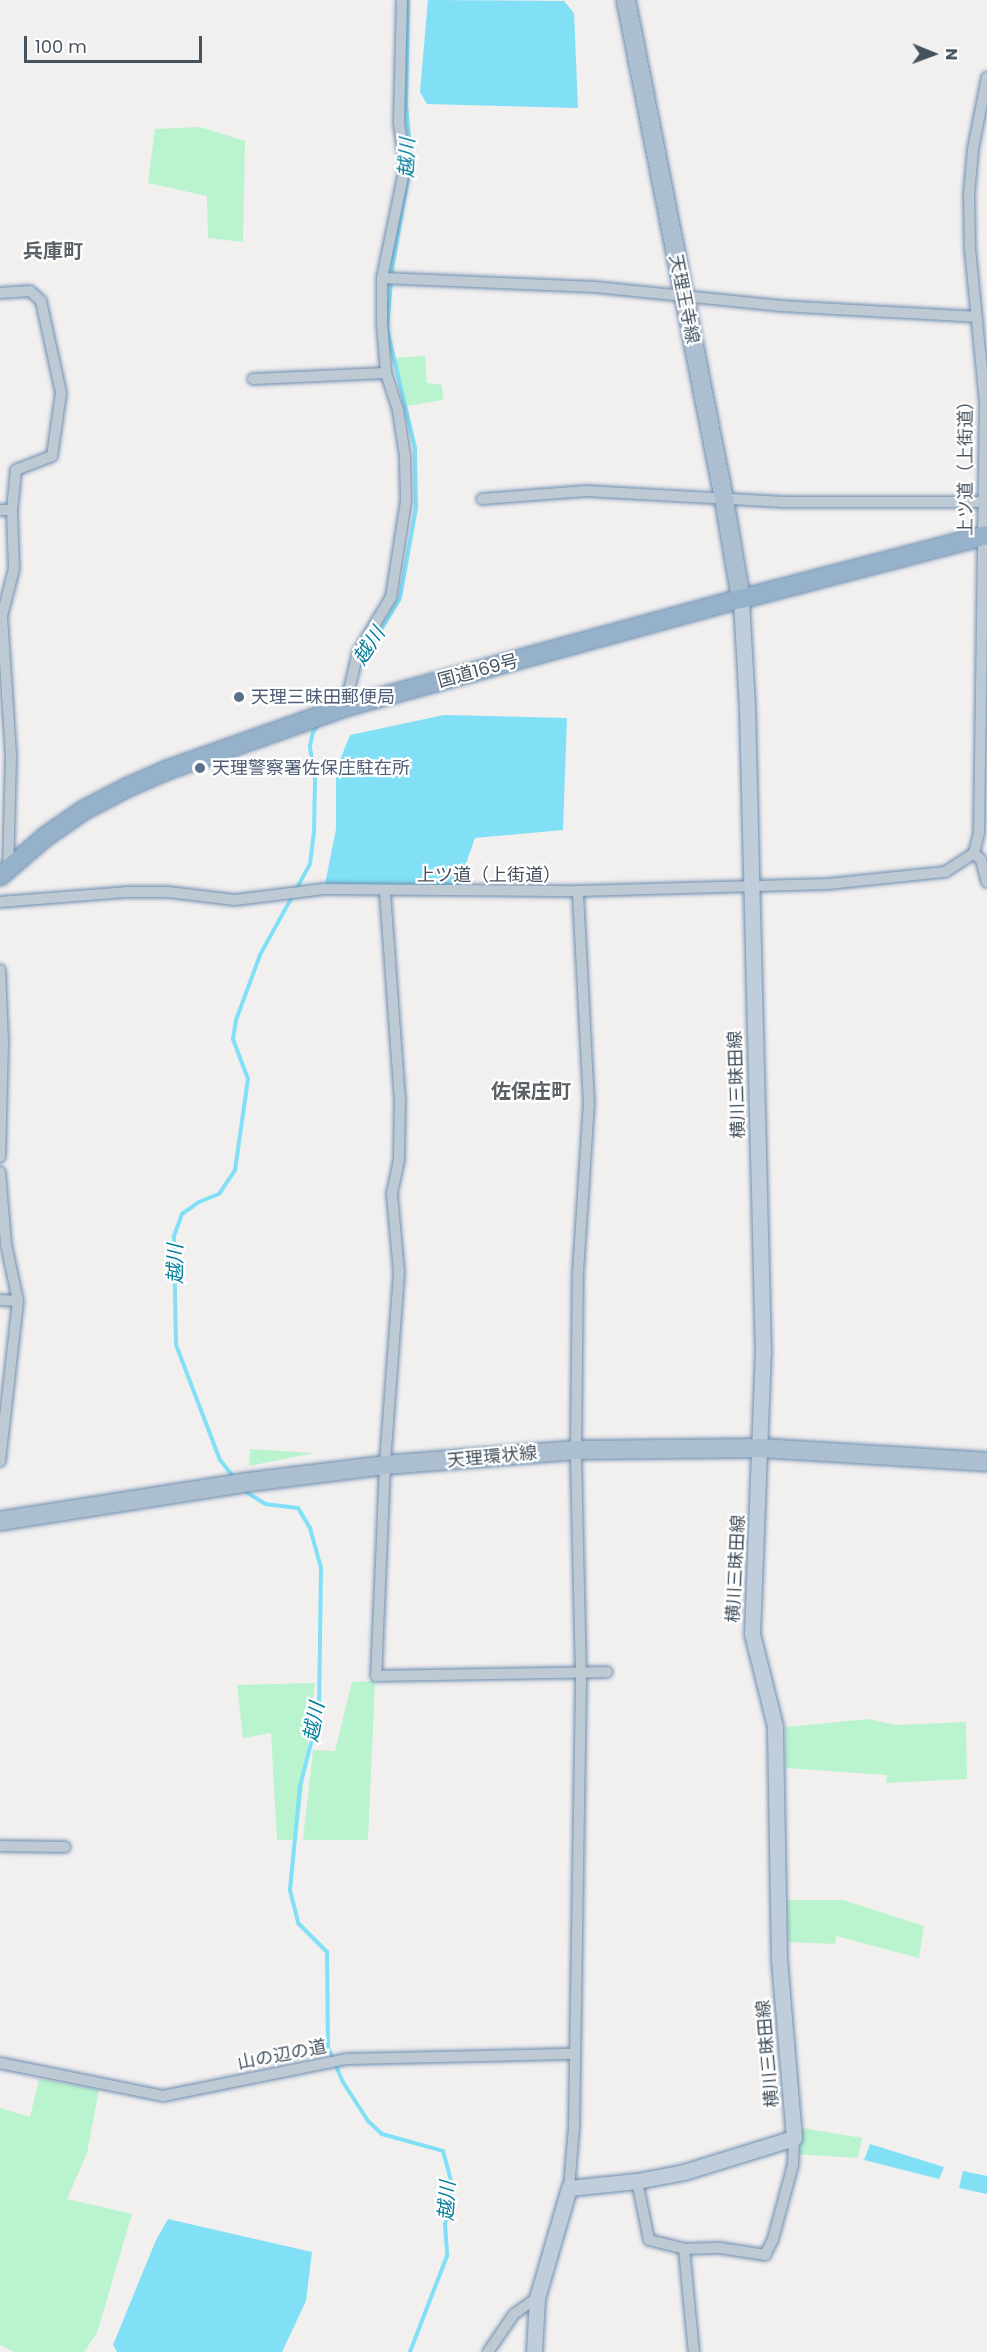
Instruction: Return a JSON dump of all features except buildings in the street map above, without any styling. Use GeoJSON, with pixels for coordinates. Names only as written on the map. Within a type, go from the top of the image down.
{"type":"FeatureCollection","features":[{"type":"Feature","properties":{"kind":"highway","name":"国道169号"},"geometry":{"type":"LineString","coordinates":[[4,872],[45,837],[84,810],[126,788],[167,770],[345,707],[741,599],[985,536]]}},
{"type":"Feature","properties":{"kind":"main road","name":"天理王寺線"},"geometry":{"type":"LineString","coordinates":[[626,0],[724,499],[741,599]]}},
{"type":"Feature","properties":{"kind":"main road","name":"横川三昧田線"},"geometry":{"type":"LineString","coordinates":[[741,599],[747,707],[762,1286],[761,1448],[752,1634],[775,1726],[779,1959],[794,2138]]}},
{"type":"Feature","properties":{"kind":"main road","name":"天理環状線"},"geometry":{"type":"LineString","coordinates":[[0,1521],[249,1482],[385,1465],[576,1450],[761,1448],[987,1462]]}},
{"type":"Feature","properties":{"kind":"main road"},"geometry":{"type":"LineString","coordinates":[[534,2352],[537,2298],[569,2188],[637,2181],[684,2172],[794,2138]]}},
{"type":"Feature","properties":{"kind":"street"},"geometry":{"type":"LineString","coordinates":[[345,707],[358,652],[391,597],[406,501],[405,456],[398,410],[386,373],[382,278],[405,167],[399,123],[402,0]]}},
{"type":"Feature","properties":{"kind":"street","name":"上ツ道（上街道）"},"geometry":{"type":"LineString","coordinates":[[0,902],[126,892],[168,892],[235,900],[324,889],[385,892],[750,888],[828,884],[934,874],[945,872],[974,853],[979,833],[985,536],[985,402],[976,316],[969,195],[973,149],[987,77]]}},
{"type":"Feature","properties":{"kind":"street"},"geometry":{"type":"LineString","coordinates":[[382,278],[682,294],[782,306],[976,316]]}},
{"type":"Feature","properties":{"kind":"street"},"geometry":{"type":"LineString","coordinates":[[0,293],[30,291],[40,301],[61,393],[52,456],[16,470],[12,510],[14,569],[3,616],[11,757],[4,872]]}},
{"type":"Feature","properties":{"kind":"street"},"geometry":{"type":"LineString","coordinates":[[253,379],[386,373]]}},
{"type":"Feature","properties":{"kind":"street"},"geometry":{"type":"LineString","coordinates":[[482,499],[586,491],[784,502],[984,502]]}},
{"type":"Feature","properties":{"kind":"street"},"geometry":{"type":"LineString","coordinates":[[0,510],[12,510]]}},
{"type":"Feature","properties":{"kind":"street"},"geometry":{"type":"LineString","coordinates":[[974,853],[981,860],[987,882]]}},
{"type":"Feature","properties":{"kind":"street"},"geometry":{"type":"LineString","coordinates":[[569,2188],[574,2127],[581,1673],[576,1450],[578,1272],[589,1104],[578,891]]}},
{"type":"Feature","properties":{"kind":"street"},"geometry":{"type":"LineString","coordinates":[[385,892],[400,1110],[399,1160],[392,1194],[399,1273],[385,1465],[376,1676],[607,1672]]}},
{"type":"Feature","properties":{"kind":"street"},"geometry":{"type":"LineString","coordinates":[[0,970],[3,1042],[0,1157]]}},
{"type":"Feature","properties":{"kind":"street"},"geometry":{"type":"LineString","coordinates":[[0,1172],[6,1244],[18,1301],[0,1461]]}},
{"type":"Feature","properties":{"kind":"street"},"geometry":{"type":"LineString","coordinates":[[0,1300],[18,1301]]}},
{"type":"Feature","properties":{"kind":"street"},"geometry":{"type":"LineString","coordinates":[[0,1846],[65,1847]]}},
{"type":"Feature","properties":{"kind":"street","name":"山の辺の道"},"geometry":{"type":"LineString","coordinates":[[0,2064],[163,2096],[348,2059],[574,2054]]}},
{"type":"Feature","properties":{"kind":"street"},"geometry":{"type":"LineString","coordinates":[[637,2181],[649,2240],[684,2249],[720,2248],[765,2255],[773,2239],[793,2165],[794,2138]]}},
{"type":"Feature","properties":{"kind":"street"},"geometry":{"type":"LineString","coordinates":[[684,2249],[694,2352]]}},
{"type":"Feature","properties":{"kind":"street"},"geometry":{"type":"LineString","coordinates":[[488,2352],[514,2314],[537,2298]]}},
{"type":"Feature","properties":{"kind":"green space"},"geometry":{"type":"Polygon","coordinates":[[[200,127],[245,141],[243,242],[208,238],[207,196],[148,183],[155,129],[200,127]]]}},
{"type":"Feature","properties":{"kind":"green space"},"geometry":{"type":"Polygon","coordinates":[[[425,356],[427,383],[442,385],[443,400],[406,406],[394,358],[425,356]]]}},
{"type":"Feature","properties":{"kind":"green space"},"geometry":{"type":"Polygon","coordinates":[[[250,1449],[314,1453],[249,1466],[250,1449]]]}},
{"type":"Feature","properties":{"kind":"green space"},"geometry":{"type":"Polygon","coordinates":[[[375,1681],[368,1840],[303,1840],[313,1750],[335,1751],[352,1682],[375,1681]]]}},
{"type":"Feature","properties":{"kind":"green space"},"geometry":{"type":"Polygon","coordinates":[[[315,1683],[297,1840],[277,1840],[271,1733],[243,1738],[237,1685],[315,1683]]]}},
{"type":"Feature","properties":{"kind":"green space"},"geometry":{"type":"Polygon","coordinates":[[[868,1719],[896,1725],[966,1722],[967,1779],[886,1783],[887,1775],[786,1768],[786,1727],[868,1719]]]}},
{"type":"Feature","properties":{"kind":"green space"},"geometry":{"type":"Polygon","coordinates":[[[787,1900],[843,1900],[924,1926],[919,1958],[836,1936],[835,1944],[789,1942],[787,1900]]]}},
{"type":"Feature","properties":{"kind":"green space"},"geometry":{"type":"Polygon","coordinates":[[[39,2079],[99,2090],[87,2153],[67,2199],[132,2214],[97,2333],[84,2352],[14,2352],[0,2345],[0,2108],[30,2117],[39,2079]]]}},
{"type":"Feature","properties":{"kind":"green space"},"geometry":{"type":"Polygon","coordinates":[[[796,2127],[862,2138],[858,2158],[795,2154],[796,2127]]]}},
{"type":"Feature","properties":{"kind":"water"},"geometry":{"type":"Polygon","coordinates":[[[428,0],[564,1],[574,13],[578,108],[427,104],[420,92],[428,0]]]}},
{"type":"Feature","properties":{"kind":"water"},"geometry":{"type":"Polygon","coordinates":[[[444,715],[567,718],[563,830],[475,838],[462,875],[461,892],[324,889],[336,829],[336,770],[350,735],[444,715]]]}},
{"type":"Feature","properties":{"kind":"water"},"geometry":{"type":"Polygon","coordinates":[[[870,2144],[944,2167],[939,2179],[864,2160],[870,2144]]]}},
{"type":"Feature","properties":{"kind":"water"},"geometry":{"type":"Polygon","coordinates":[[[963,2171],[987,2176],[987,2194],[959,2188],[963,2171]]]}},
{"type":"Feature","properties":{"kind":"water"},"geometry":{"type":"Polygon","coordinates":[[[168,2219],[312,2252],[306,2301],[282,2352],[117,2352],[113,2345],[156,2240],[168,2219]]]}},
{"type":"Feature","properties":{"kind":"waterway","name":"越川"},"geometry":{"type":"LineString","coordinates":[[359,666],[400,598],[416,508],[415,448],[387,329],[392,269],[411,160],[406,105],[408,0]]}},
{"type":"Feature","properties":{"kind":"waterway","name":"越川"},"geometry":{"type":"LineString","coordinates":[[333,703],[346,685]]}},
{"type":"Feature","properties":{"kind":"waterway","name":"越川"},"geometry":{"type":"LineString","coordinates":[[235,1479],[220,1460],[176,1345],[174,1236],[182,1214],[199,1202],[219,1194],[235,1170],[248,1079],[233,1039],[236,1020],[260,955],[310,864],[314,833],[315,779],[310,746],[313,732],[319,724]]}},
{"type":"Feature","properties":{"kind":"waterway","name":"越川"},"geometry":{"type":"LineString","coordinates":[[243,1490],[265,1504],[298,1508],[310,1528],[321,1568],[319,1712],[300,1786],[290,1890],[298,1923],[327,1952],[328,2047],[343,2082],[368,2121],[382,2134],[443,2151],[452,2184],[450,2210],[445,2224],[447,2256],[410,2352]]}},
{"type":"Feature","properties":{"kind":"place","name":"天理三昧田郵便局"},"geometry":{"type":"Point","coordinates":[239,697]}},
{"type":"Feature","properties":{"kind":"place","name":"天理警察署佐保庄駐在所"},"geometry":{"type":"Point","coordinates":[200,768]}},
{"type":"Feature","properties":{"kind":"district","name":"兵庫町"},"geometry":{"type":"Point","coordinates":[53,251]}},
{"type":"Feature","properties":{"kind":"district","name":"佐保庄町"},"geometry":{"type":"Point","coordinates":[531,1091]}}]}
